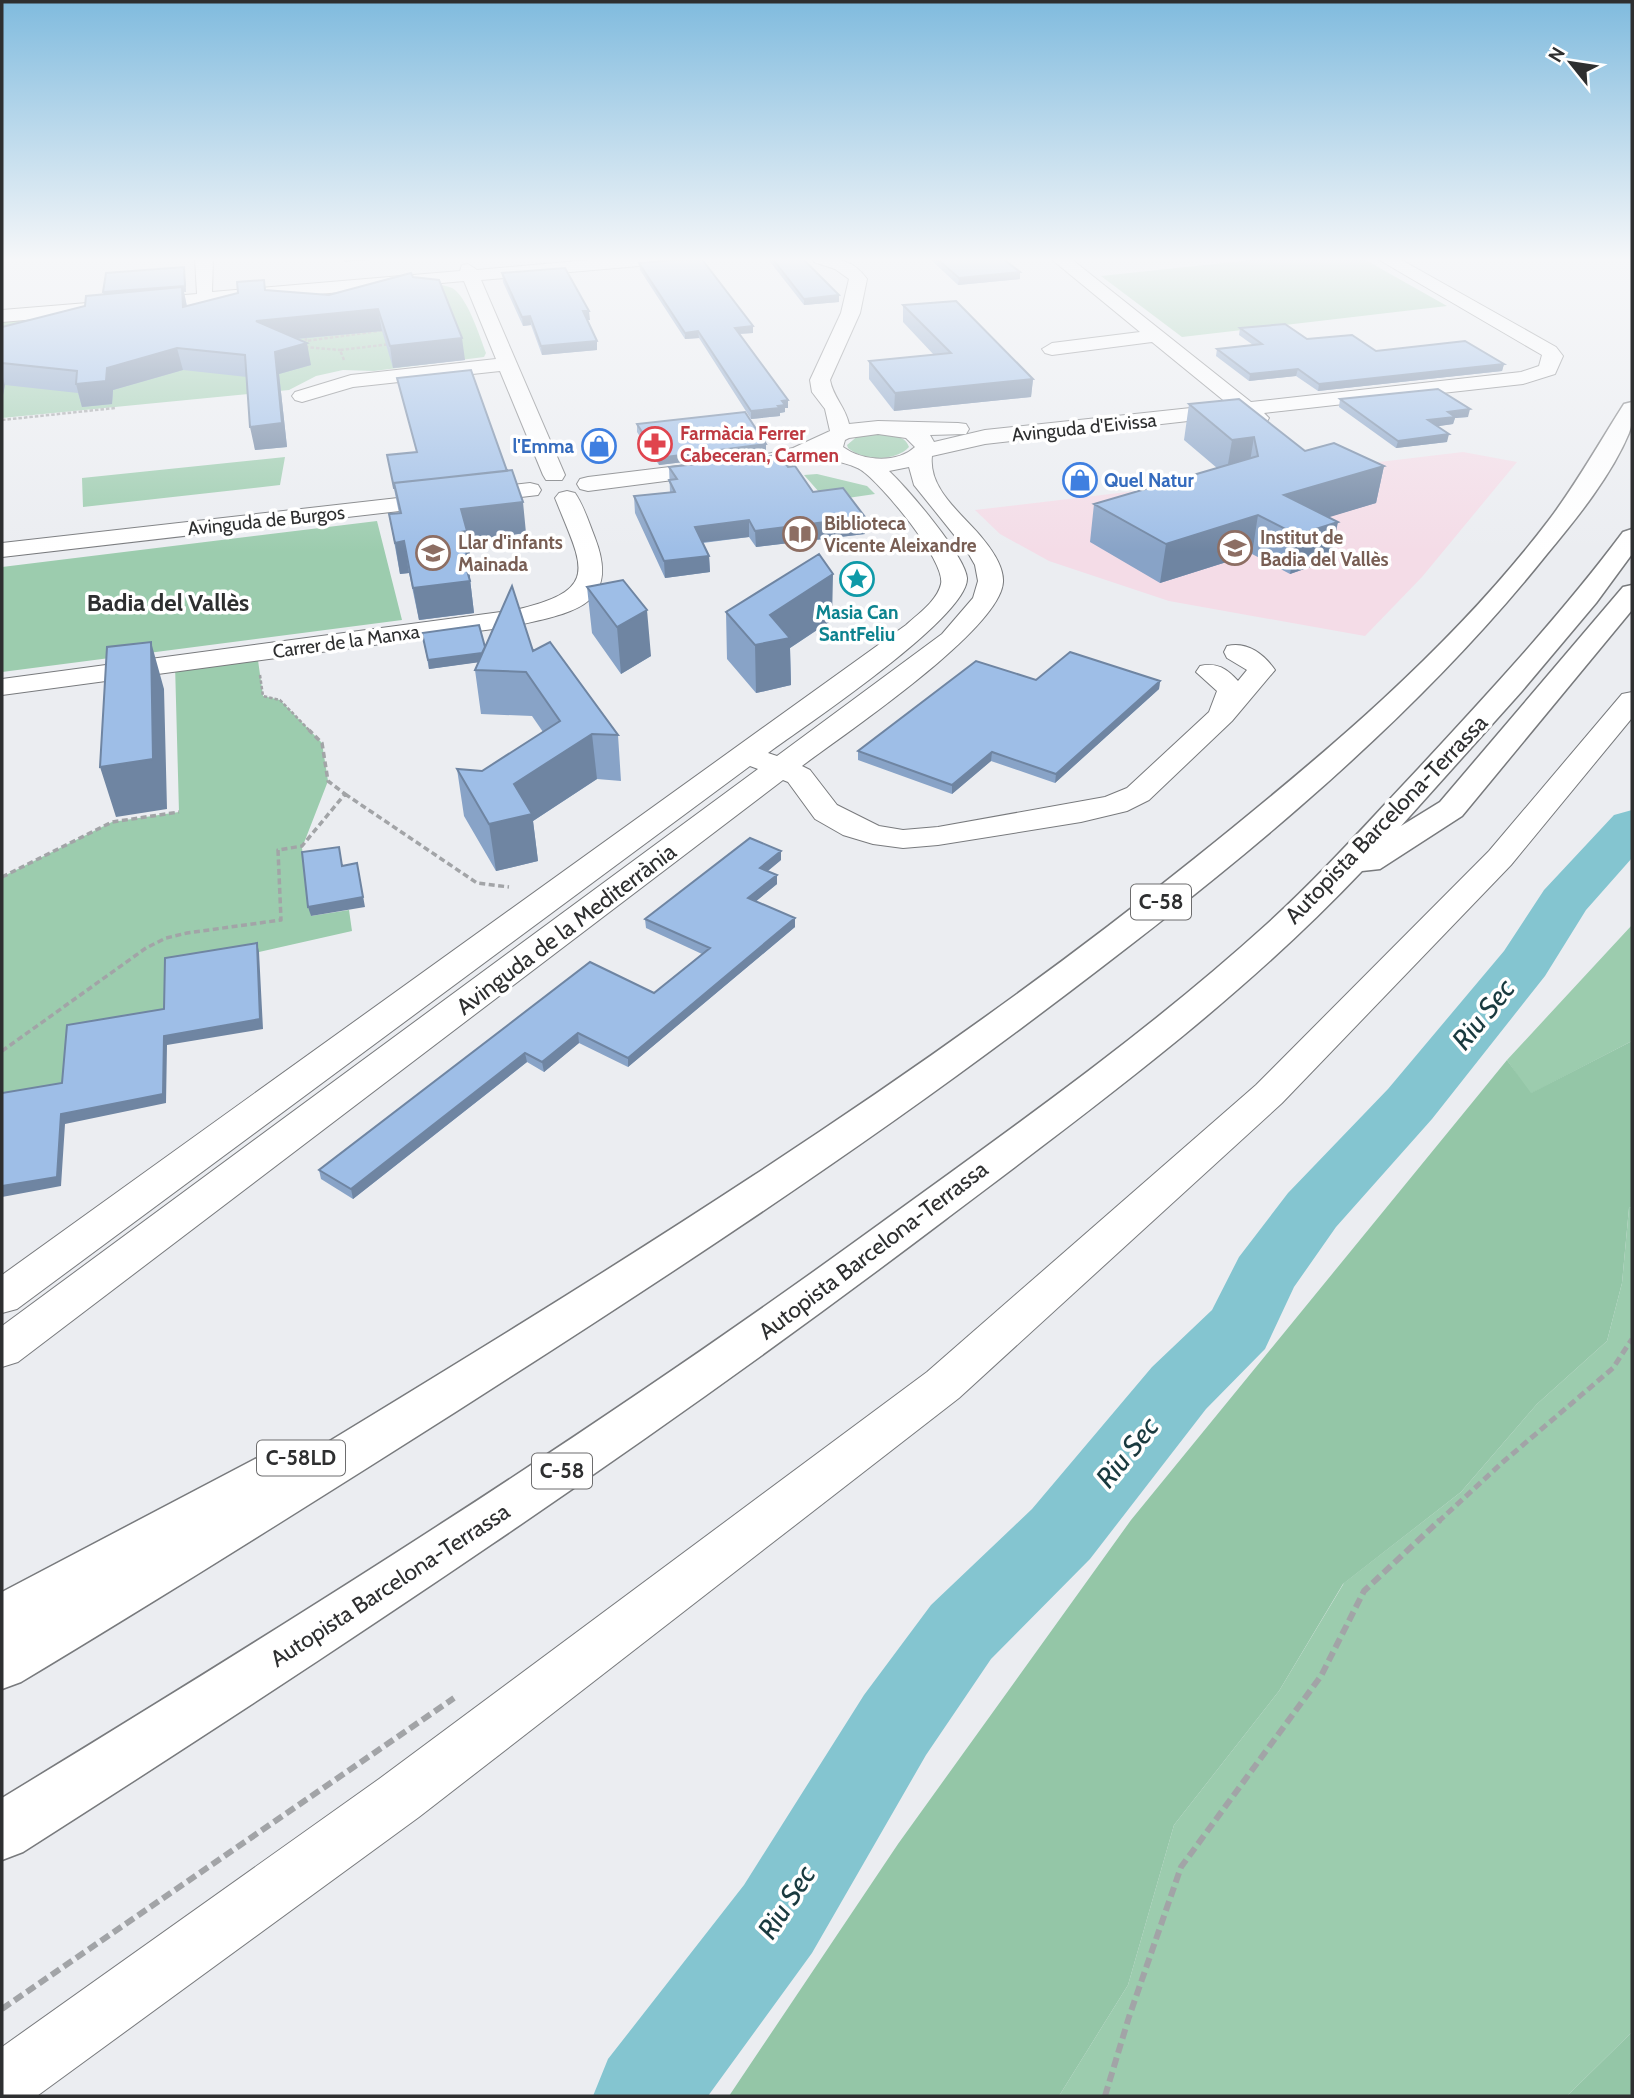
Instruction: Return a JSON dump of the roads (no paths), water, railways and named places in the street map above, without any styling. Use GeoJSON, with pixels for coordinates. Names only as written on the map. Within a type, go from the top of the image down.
{"type":"FeatureCollection","features":[{"type":"Feature","properties":{"kind":"highway","name":"C-58"},"geometry":{"type":"LineString","coordinates":[[2,1664],[120,1596],[601,1298],[802,1165],[1006,1021],[1118,936],[1272,811],[1398,698],[1495,600],[1564,514],[1598,466],[1632,409]]}},
{"type":"Feature","properties":{"kind":"highway","name":"Autopista Barcelona-Terrassa"},"geometry":{"type":"LineString","coordinates":[[2,1831],[201,1708],[413,1571],[760,1335],[921,1216],[1173,1022],[1322,892],[1523,675],[1598,584],[1632,537]]}},
{"type":"Feature","properties":{"kind":"highway"},"geometry":{"type":"LineString","coordinates":[[1322,892],[1451,809],[1632,593]]}},
{"type":"Feature","properties":{"kind":"highway","name":"C-58LD"},"geometry":{"type":"LineString","coordinates":[[2,1619],[601,1298]]}},
{"type":"Feature","properties":{"kind":"street"},"geometry":{"type":"LineString","coordinates":[[505,356],[570,486],[763,462],[799,454],[838,436]]}},
{"type":"Feature","properties":{"kind":"street"},"geometry":{"type":"LineString","coordinates":[[831,356],[820,380],[822,391],[835,408],[838,436],[832,449],[836,453],[865,463]]}},
{"type":"Feature","properties":{"kind":"street"},"geometry":{"type":"LineString","coordinates":[[844,374],[852,356]]}},
{"type":"Feature","properties":{"kind":"street"},"geometry":{"type":"LineString","coordinates":[[1181,356],[1269,426]]}},
{"type":"Feature","properties":{"kind":"street","name":"Avinguda d'Eivissa"},"geometry":{"type":"LineString","coordinates":[[838,436],[866,428],[978,429],[1241,404],[1416,391],[1523,378],[1548,370],[1553,356]]}},
{"type":"Feature","properties":{"kind":"street"},"geometry":{"type":"LineString","coordinates":[[302,396],[351,380],[508,364]]}},
{"type":"Feature","properties":{"kind":"street","name":"Avinguda d'Eivissa"},"geometry":{"type":"LineString","coordinates":[[865,463],[899,463],[923,453],[985,437],[1241,404]]}},
{"type":"Feature","properties":{"kind":"street"},"geometry":{"type":"LineString","coordinates":[[863,408],[897,429],[924,440],[923,453]]}},
{"type":"Feature","properties":{"kind":"street","name":"Avinguda de la Mediterrània"},"geometry":{"type":"LineString","coordinates":[[2,1297],[765,761],[937,653],[986,598],[991,584],[984,556],[925,485],[920,470],[923,453]]}},
{"type":"Feature","properties":{"kind":"street"},"geometry":{"type":"LineString","coordinates":[[763,462],[829,465],[865,463]]}},
{"type":"Feature","properties":{"kind":"street","name":"Avinguda de la Mediterrània"},"geometry":{"type":"LineString","coordinates":[[2,1350],[765,761],[929,617],[954,582],[948,559],[895,489],[865,463]]}},
{"type":"Feature","properties":{"kind":"street","name":"Avinguda de Burgos"},"geometry":{"type":"LineString","coordinates":[[2,550],[530,490],[548,498],[570,486]]}},
{"type":"Feature","properties":{"kind":"street","name":"Carrer de la Manxa"},"geometry":{"type":"LineString","coordinates":[[2,687],[547,612],[570,603],[591,584],[592,559],[570,486]]}},
{"type":"Feature","properties":{"kind":"street"},"geometry":{"type":"LineString","coordinates":[[765,761],[799,776],[826,812],[873,835],[903,839],[938,836],[1081,813],[1116,804],[1146,787],[1222,715],[1261,670],[1256,663],[1237,652]]}},
{"type":"Feature","properties":{"kind":"street"},"geometry":{"type":"LineString","coordinates":[[1210,673],[1220,678],[1231,690],[1222,715]]}},
{"type":"Feature","properties":{"kind":"street"},"geometry":{"type":"LineString","coordinates":[[2,2084],[399,1798],[943,1385],[1269,1094],[1500,858],[1632,700]]}},
{"type":"Feature","properties":{"kind":"waterway","name":"Riu Sec"},"geometry":{"type":"LineString","coordinates":[[645,2096],[778,1919],[895,1725],[961,1632],[1061,1534],[1179,1388],[1239,1329],[1264,1276],[1312,1210],[1410,1104],[1525,963],[1564,902],[1632,826]]}},
{"type":"Feature","properties":{"kind":"place","name":"Farmàcia Ferrer Cabeceran, Carmen"},"geometry":{"type":"Point","coordinates":[655,444]}},
{"type":"Feature","properties":{"kind":"place","name":"l'Emma"},"geometry":{"type":"Point","coordinates":[599,446]}},
{"type":"Feature","properties":{"kind":"place","name":"Quel Natur"},"geometry":{"type":"Point","coordinates":[1080,480]}},
{"type":"Feature","properties":{"kind":"place","name":"Biblioteca Vicente Aleixandre"},"geometry":{"type":"Point","coordinates":[800,534]}},
{"type":"Feature","properties":{"kind":"place","name":"Institut de Badia del Vallès"},"geometry":{"type":"Point","coordinates":[1235,548]}},
{"type":"Feature","properties":{"kind":"place","name":"Llar d'infants Mainada"},"geometry":{"type":"Point","coordinates":[433,553]}},
{"type":"Feature","properties":{"kind":"place","name":"Masia Can SantFeliu"},"geometry":{"type":"Point","coordinates":[857,579]}},
{"type":"Feature","properties":{"kind":"district","name":"Badia del Vallès"},"geometry":{"type":"Point","coordinates":[168,603]}}]}
